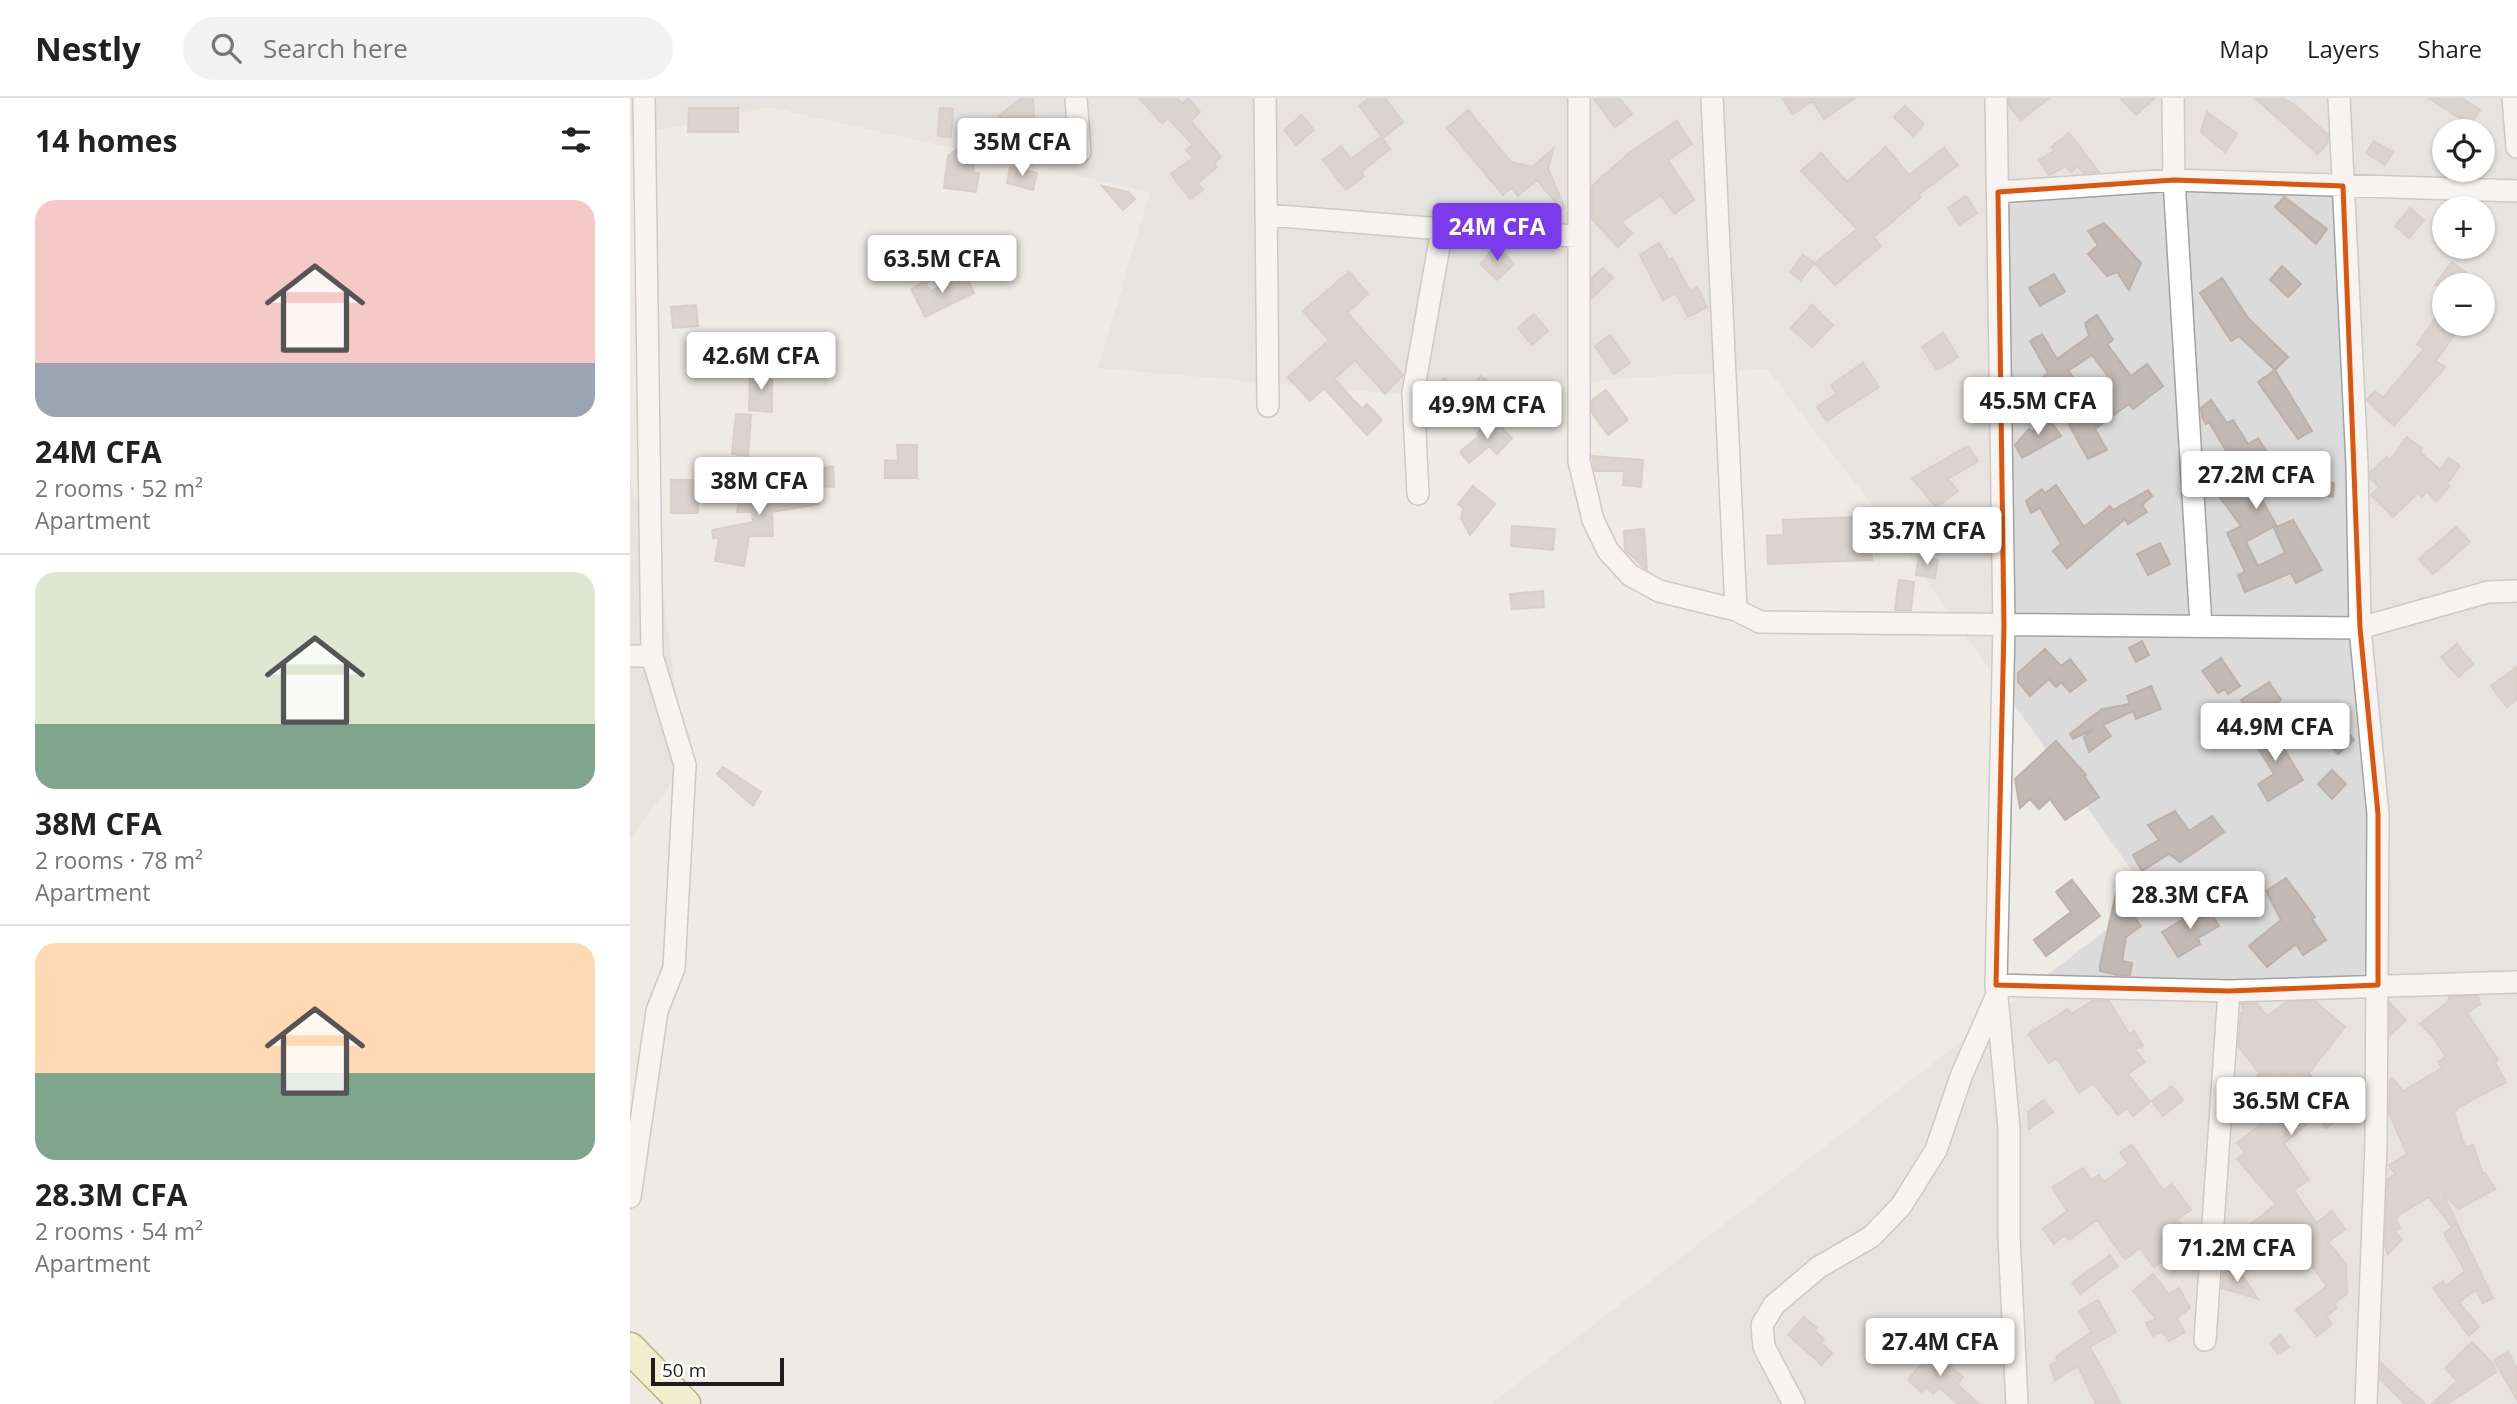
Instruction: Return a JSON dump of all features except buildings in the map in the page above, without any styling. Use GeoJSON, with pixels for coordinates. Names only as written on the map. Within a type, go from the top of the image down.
{"type":"FeatureCollection","features":[{"type":"Feature","properties":{"kind":"street"},"geometry":{"type":"LineString","coordinates":[[630,1197],[657,1011],[674,968],[685,765],[652,656],[644,98]]}},
{"type":"Feature","properties":{"kind":"street"},"geometry":{"type":"LineString","coordinates":[[1076,98],[1080,152]]}},
{"type":"Feature","properties":{"kind":"street"},"geometry":{"type":"LineString","coordinates":[[1265,98],[1268,406]]}},
{"type":"Feature","properties":{"kind":"street"},"geometry":{"type":"LineString","coordinates":[[1579,98],[1579,461],[1592,520],[1608,551],[1630,576],[1659,591],[1736,610],[1760,622],[2360,628],[2488,592],[2517,591]]}},
{"type":"Feature","properties":{"kind":"street"},"geometry":{"type":"LineString","coordinates":[[1712,98],[1736,610]]}},
{"type":"Feature","properties":{"kind":"street"},"geometry":{"type":"LineString","coordinates":[[1996,98],[2004,626],[1996,990],[2009,1129],[2009,1236],[2017,1404]]}},
{"type":"Feature","properties":{"kind":"street"},"geometry":{"type":"LineString","coordinates":[[2173,98],[2174,180],[2201,626]]}},
{"type":"Feature","properties":{"kind":"street"},"geometry":{"type":"LineString","coordinates":[[2339,98],[2357,464],[2360,628],[2378,814],[2378,985],[2366,1404]]}},
{"type":"Feature","properties":{"kind":"street"},"geometry":{"type":"LineString","coordinates":[[2513,98],[2517,147]]}},
{"type":"Feature","properties":{"kind":"street"},"geometry":{"type":"LineString","coordinates":[[1998,192],[2174,180],[2517,191]]}},
{"type":"Feature","properties":{"kind":"street"},"geometry":{"type":"LineString","coordinates":[[1266,215],[1442,229],[1577,236]]}},
{"type":"Feature","properties":{"kind":"street"},"geometry":{"type":"LineString","coordinates":[[1419,494],[1413,393],[1442,229]]}},
{"type":"Feature","properties":{"kind":"street"},"geometry":{"type":"LineString","coordinates":[[630,656],[652,656]]}},
{"type":"Feature","properties":{"kind":"street"},"geometry":{"type":"LineString","coordinates":[[1996,990],[2230,991],[2517,982]]}},
{"type":"Feature","properties":{"kind":"street"},"geometry":{"type":"LineString","coordinates":[[1794,1404],[1764,1347],[1762,1325],[1774,1305],[1810,1275],[1871,1237],[1901,1206],[1936,1150],[1962,1074],[1996,990]]}},
{"type":"Feature","properties":{"kind":"street"},"geometry":{"type":"LineString","coordinates":[[2205,1340],[2230,991]]}},
{"type":"Feature","properties":{"kind":"street"},"geometry":{"type":"LineString","coordinates":[[630,1348],[685,1404]]}},
{"type":"Feature","properties":{"kind":"highlighted area"},"geometry":{"type":"Polygon","coordinates":[[[2174,180],[2343,186],[2360,628],[2378,814],[2378,985],[2229,991],[1996,985],[2004,626],[1998,192],[2174,180]]]}},
{"type":"Feature","properties":{"kind":"shaded area"},"geometry":{"type":"Polygon","coordinates":[[[630,98],[2517,98],[2517,1404],[1491,1404],[2150,896],[1879,514],[1767,369],[1398,394],[1098,368],[1150,192],[769,107],[630,136],[630,98]]]}},
{"type":"Feature","properties":{"kind":"shaded area"},"geometry":{"type":"Polygon","coordinates":[[[630,480],[663,593],[685,765],[630,838],[630,480]]]}}]}
